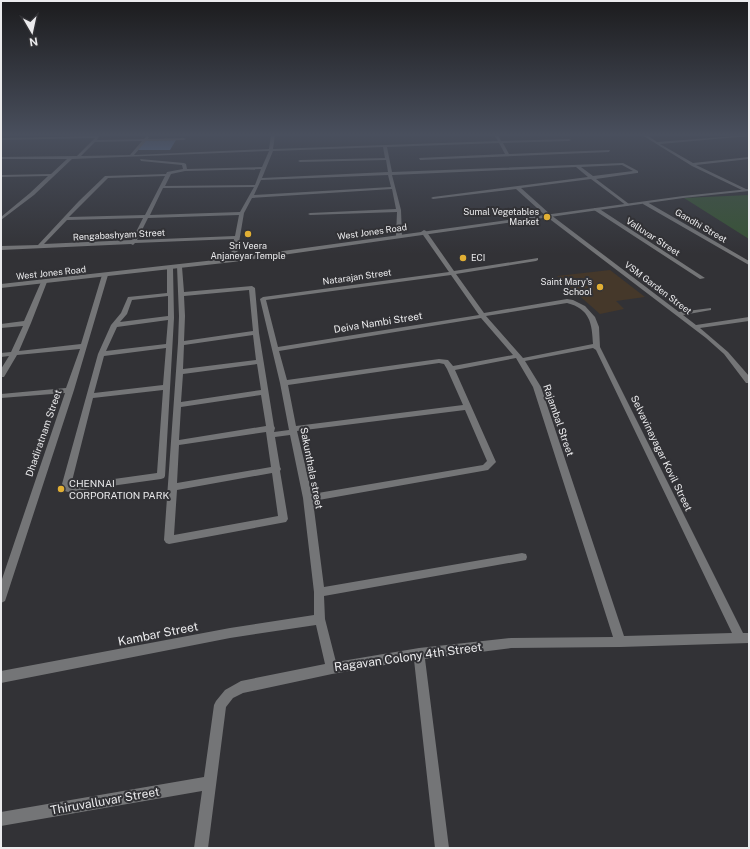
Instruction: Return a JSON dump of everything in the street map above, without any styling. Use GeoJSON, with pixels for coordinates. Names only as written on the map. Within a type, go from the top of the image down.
{"type":"FeatureCollection","features":[{"type":"Feature","properties":{"kind":"street"},"geometry":{"type":"LineString","coordinates":[[1,176],[52,175]]}},
{"type":"Feature","properties":{"kind":"street"},"geometry":{"type":"LineString","coordinates":[[1,219],[52,175]]}},
{"type":"Feature","properties":{"kind":"street"},"geometry":{"type":"LineString","coordinates":[[39,247],[108,177],[155,175]]}},
{"type":"Feature","properties":{"kind":"street"},"geometry":{"type":"LineString","coordinates":[[133,243],[167,175]]}},
{"type":"Feature","properties":{"kind":"street"},"geometry":{"type":"LineString","coordinates":[[233,260],[242,213],[252,197],[262,175]]}},
{"type":"Feature","properties":{"kind":"street"},"geometry":{"type":"LineString","coordinates":[[260,179],[374,175]]}},
{"type":"Feature","properties":{"kind":"street"},"geometry":{"type":"LineString","coordinates":[[390,175],[399,210],[399,236]]}},
{"type":"Feature","properties":{"kind":"street"},"geometry":{"type":"LineString","coordinates":[[588,175],[627,205]]}},
{"type":"Feature","properties":{"kind":"street"},"geometry":{"type":"LineString","coordinates":[[433,198],[613,175]]}},
{"type":"Feature","properties":{"kind":"street"},"geometry":{"type":"LineString","coordinates":[[713,175],[747,190]]}},
{"type":"Feature","properties":{"kind":"street"},"geometry":{"type":"LineString","coordinates":[[161,187],[257,186]]}},
{"type":"Feature","properties":{"kind":"street","name":"VSM Garden Street"},"geometry":{"type":"LineString","coordinates":[[517,187],[549,216],[694,326],[726,353],[749,381]]}},
{"type":"Feature","properties":{"kind":"street"},"geometry":{"type":"LineString","coordinates":[[252,197],[393,188]]}},
{"type":"Feature","properties":{"kind":"street","name":"West Jones Road"},"geometry":{"type":"LineString","coordinates":[[1,286],[105,276],[233,260],[424,232],[645,202],[747,190]]}},
{"type":"Feature","properties":{"kind":"street","name":"Gandhi Street"},"geometry":{"type":"LineString","coordinates":[[645,202],[749,263]]}},
{"type":"Feature","properties":{"kind":"street","name":"Valluvar Street"},"geometry":{"type":"LineString","coordinates":[[596,209],[702,278]]}},
{"type":"Feature","properties":{"kind":"street"},"geometry":{"type":"LineString","coordinates":[[310,214],[399,210]]}},
{"type":"Feature","properties":{"kind":"street"},"geometry":{"type":"LineString","coordinates":[[65,219],[242,213]]}},
{"type":"Feature","properties":{"kind":"street","name":"Rajambal Street"},"geometry":{"type":"LineString","coordinates":[[424,232],[483,316],[520,358],[537,387],[620,642]]}},
{"type":"Feature","properties":{"kind":"street","name":"Rengabashyam Street"},"geometry":{"type":"LineString","coordinates":[[1,248],[237,237]]}},
{"type":"Feature","properties":{"kind":"street","name":"Natarajan Street"},"geometry":{"type":"LineString","coordinates":[[263,299],[453,273],[536,259]]}},
{"type":"Feature","properties":{"kind":"street"},"geometry":{"type":"LineString","coordinates":[[179,266],[181,294],[180,372],[169,540],[284,519],[256,333],[251,287],[181,294]]}},
{"type":"Feature","properties":{"kind":"street"},"geometry":{"type":"LineString","coordinates":[[170,268],[171,294],[170,346],[161,476],[68,489],[66,484],[91,396],[101,354],[114,325],[124,314],[130,298],[171,294]]}},
{"type":"Feature","properties":{"kind":"street","name":"Dhadiratnam Street"},"geometry":{"type":"LineString","coordinates":[[1,598],[70,390],[105,276]]}},
{"type":"Feature","properties":{"kind":"street"},"geometry":{"type":"LineString","coordinates":[[1,375],[14,354],[44,282]]}},
{"type":"Feature","properties":{"kind":"street","name":"Sakunthala street"},"geometry":{"type":"LineString","coordinates":[[263,299],[284,383],[308,498],[319,592],[320,619],[332,668]]}},
{"type":"Feature","properties":{"kind":"street","name":"Deiva Nambi Street"},"geometry":{"type":"LineString","coordinates":[[276,349],[483,316],[567,300],[573,301],[594,321],[597,347]]}},
{"type":"Feature","properties":{"kind":"street"},"geometry":{"type":"LineString","coordinates":[[678,314],[709,309]]}},
{"type":"Feature","properties":{"kind":"street"},"geometry":{"type":"LineString","coordinates":[[114,325],[171,318]]}},
{"type":"Feature","properties":{"kind":"street"},"geometry":{"type":"LineString","coordinates":[[694,326],[749,319]]}},
{"type":"Feature","properties":{"kind":"street"},"geometry":{"type":"LineString","coordinates":[[1,326],[28,323]]}},
{"type":"Feature","properties":{"kind":"street"},"geometry":{"type":"LineString","coordinates":[[181,343],[256,333]]}},
{"type":"Feature","properties":{"kind":"street"},"geometry":{"type":"LineString","coordinates":[[1,355],[84,346]]}},
{"type":"Feature","properties":{"kind":"street"},"geometry":{"type":"LineString","coordinates":[[101,354],[170,346]]}},
{"type":"Feature","properties":{"kind":"street"},"geometry":{"type":"LineString","coordinates":[[451,369],[597,347]]}},
{"type":"Feature","properties":{"kind":"street","name":"Selvavinayagar Kovil Street"},"geometry":{"type":"LineString","coordinates":[[597,347],[744,638]]}},
{"type":"Feature","properties":{"kind":"street"},"geometry":{"type":"LineString","coordinates":[[180,372],[260,361]]}},
{"type":"Feature","properties":{"kind":"street"},"geometry":{"type":"LineString","coordinates":[[284,383],[439,361],[446,362],[451,369],[492,462],[490,466],[485,468],[308,498]]}},
{"type":"Feature","properties":{"kind":"street"},"geometry":{"type":"LineString","coordinates":[[91,396],[167,387]]}},
{"type":"Feature","properties":{"kind":"street"},"geometry":{"type":"LineString","coordinates":[[1,396],[70,390]]}},
{"type":"Feature","properties":{"kind":"street"},"geometry":{"type":"LineString","coordinates":[[178,404],[265,392]]}},
{"type":"Feature","properties":{"kind":"street"},"geometry":{"type":"LineString","coordinates":[[176,443],[271,432],[293,431],[468,406]]}},
{"type":"Feature","properties":{"kind":"street"},"geometry":{"type":"LineString","coordinates":[[173,487],[277,469]]}},
{"type":"Feature","properties":{"kind":"street"},"geometry":{"type":"LineString","coordinates":[[319,592],[522,557]]}},
{"type":"Feature","properties":{"kind":"street","name":"Kambar Street"},"geometry":{"type":"LineString","coordinates":[[1,677],[230,633],[320,619]]}},
{"type":"Feature","properties":{"kind":"street","name":"Ragavan Colony 4th Street"},"geometry":{"type":"LineString","coordinates":[[201,848],[208,783],[220,705],[228,694],[242,687],[332,668],[419,654],[511,643],[620,642],[744,638]]}},
{"type":"Feature","properties":{"kind":"street"},"geometry":{"type":"LineString","coordinates":[[419,654],[442,848]]}},
{"type":"Feature","properties":{"kind":"street","name":"Thiruvalluvar Street"},"geometry":{"type":"LineString","coordinates":[[1,818],[208,783]]}},
{"type":"Feature","properties":{"kind":"shaded area","name":"Saint Mary's School"},"geometry":{"type":"Polygon","coordinates":[[[610,270],[645,297],[616,301],[624,309],[600,314],[557,276],[610,270]]]}},
{"type":"Feature","properties":{"kind":"green space"},"geometry":{"type":"Polygon","coordinates":[[[749,195],[749,239],[684,198],[749,195]]]}},
{"type":"Feature","properties":{"kind":"place","name":"Sumal Vegetables Market"},"geometry":{"type":"Point","coordinates":[547,217]}},
{"type":"Feature","properties":{"kind":"place","name":"Sri Veera Anjaneyar Temple"},"geometry":{"type":"Point","coordinates":[248,234]}},
{"type":"Feature","properties":{"kind":"place","name":"ECI"},"geometry":{"type":"Point","coordinates":[463,258]}},
{"type":"Feature","properties":{"kind":"place","name":"Saint Mary's School"},"geometry":{"type":"Point","coordinates":[600,287]}},
{"type":"Feature","properties":{"kind":"place","name":"CHENNAI CORPORATION PARK"},"geometry":{"type":"Point","coordinates":[61,489]}}]}
